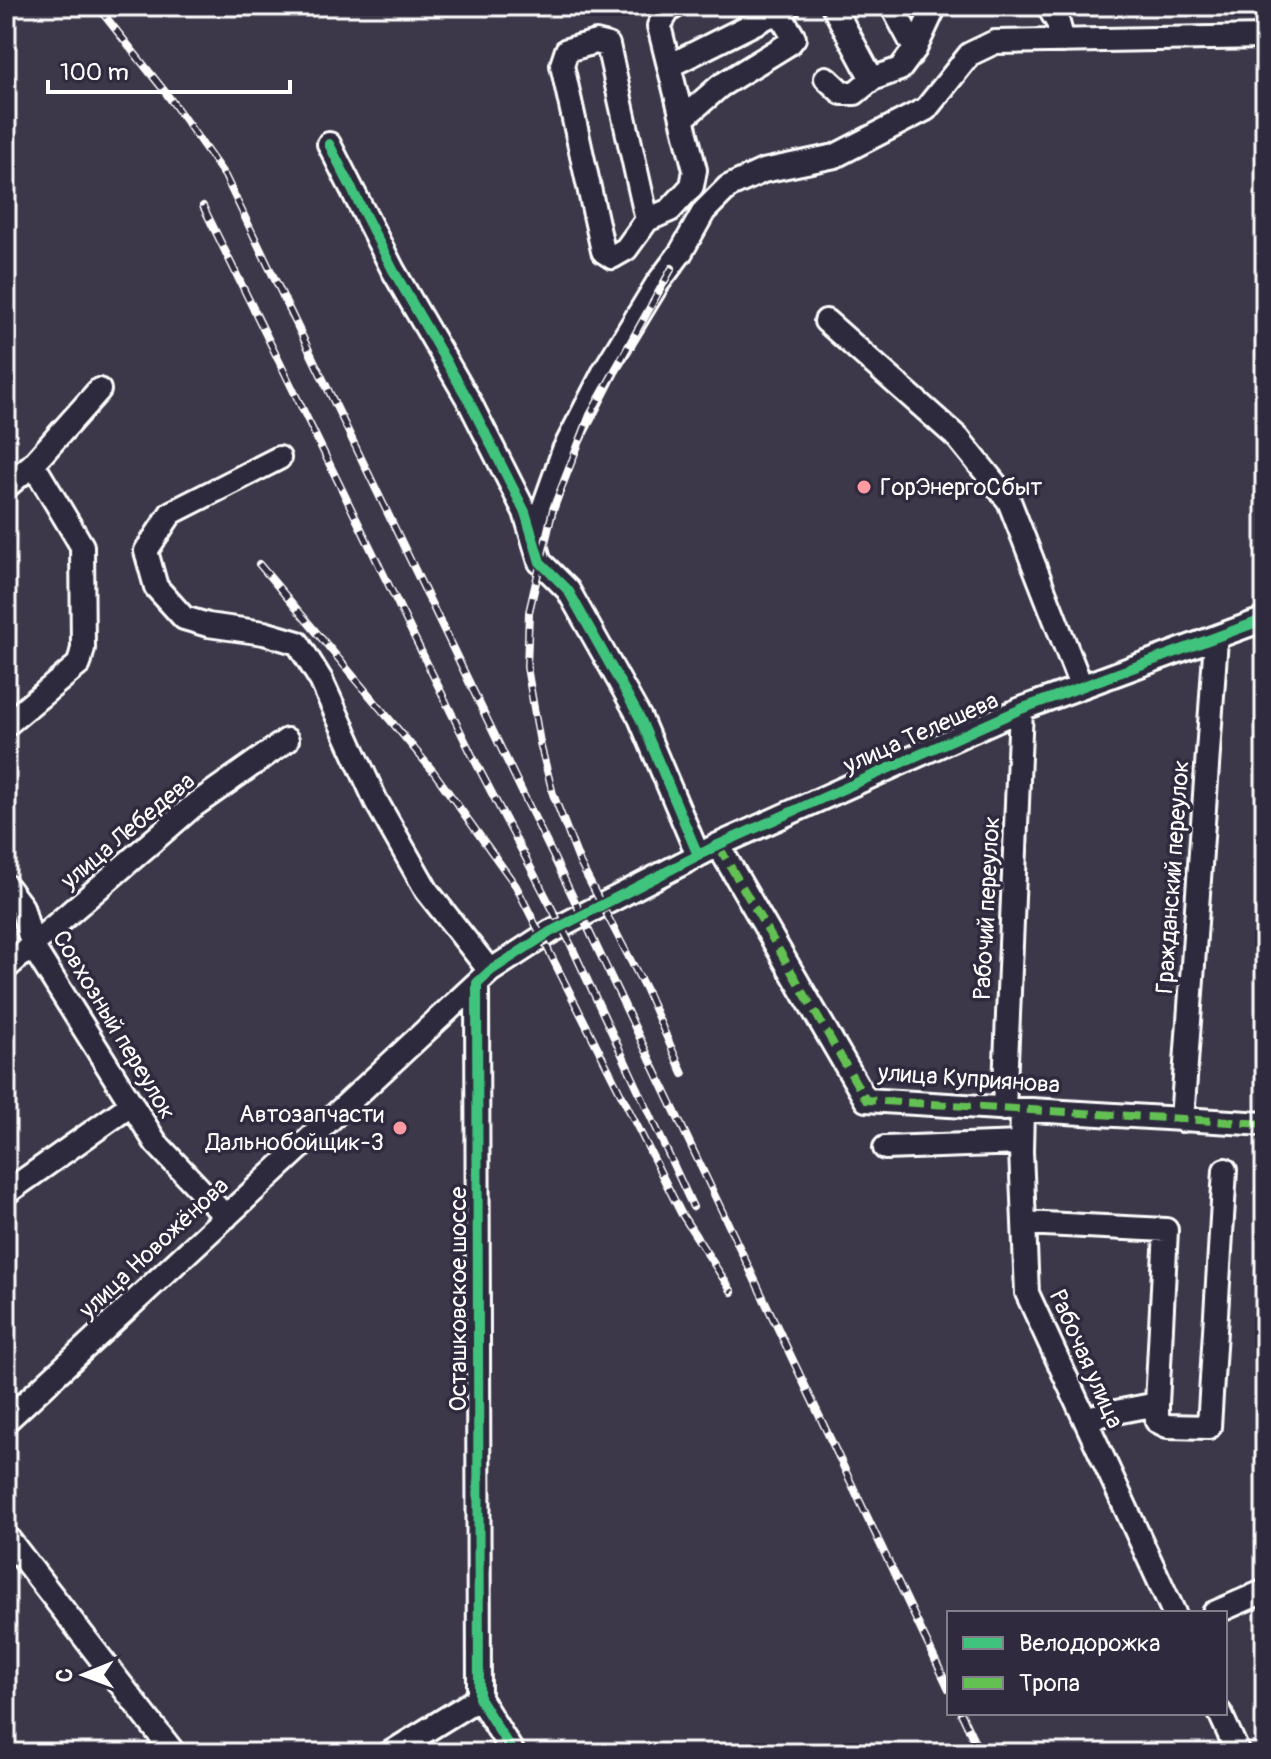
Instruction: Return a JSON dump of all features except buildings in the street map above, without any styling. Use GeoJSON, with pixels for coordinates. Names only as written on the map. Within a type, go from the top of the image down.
{"type":"FeatureCollection","features":[{"type":"Feature","properties":{"kind":"street"},"geometry":{"type":"LineString","coordinates":[[647,220],[608,45],[596,42],[567,50],[562,65],[603,251],[612,257],[626,249],[647,220],[670,210],[692,186],[695,170],[659,26],[668,11],[676,6]]}},
{"type":"Feature","properties":{"kind":"street"},"geometry":{"type":"LineString","coordinates":[[833,6],[872,79]]}},
{"type":"Feature","properties":{"kind":"street"},"geometry":{"type":"LineString","coordinates":[[892,6],[915,49]]}},
{"type":"Feature","properties":{"kind":"street"},"geometry":{"type":"LineString","coordinates":[[826,78],[842,93],[855,93],[872,79],[900,69],[915,49],[921,30],[935,6]]}},
{"type":"Feature","properties":{"kind":"street"},"geometry":{"type":"LineString","coordinates":[[1048,6],[1058,23],[1063,41]]}},
{"type":"Feature","properties":{"kind":"street"},"geometry":{"type":"LineString","coordinates":[[669,66],[784,9],[794,38],[790,43],[720,86],[682,119]]}},
{"type":"Feature","properties":{"kind":"street"},"geometry":{"type":"LineString","coordinates":[[533,537],[564,450],[606,368],[704,211],[728,187],[763,171],[835,156],[926,109],[970,54],[995,42],[1265,37]]}},
{"type":"Feature","properties":{"kind":"street"},"geometry":{"type":"LineString","coordinates":[[329,144],[393,270],[469,401],[525,512],[540,562],[568,590],[640,718],[708,850]]}},
{"type":"Feature","properties":{"kind":"street"},"geometry":{"type":"LineString","coordinates":[[826,321],[958,438],[1009,501],[1081,686]]}},
{"type":"Feature","properties":{"kind":"street"},"geometry":{"type":"LineString","coordinates":[[6,487],[33,464],[99,390]]}},
{"type":"Feature","properties":{"kind":"street"},"geometry":{"type":"LineString","coordinates":[[279,458],[171,513],[146,551],[156,587],[184,618],[208,625],[264,633],[298,643],[321,680],[376,801],[427,891],[484,977]]}},
{"type":"Feature","properties":{"kind":"street"},"geometry":{"type":"LineString","coordinates":[[6,725],[79,664],[83,648],[82,546],[33,464]]}},
{"type":"Feature","properties":{"kind":"street","name":"улица Телешева"},"geometry":{"type":"LineString","coordinates":[[484,977],[550,932],[708,850],[1021,709],[1265,619]]}},
{"type":"Feature","properties":{"kind":"street","name":"Гражданский переулок"},"geometry":{"type":"LineString","coordinates":[[1182,1120],[1216,639]]}},
{"type":"Feature","properties":{"kind":"street","name":"Рабочий переулок"},"geometry":{"type":"LineString","coordinates":[[1013,1109],[1021,709]]}},
{"type":"Feature","properties":{"kind":"street","name":"улица Лебедева"},"geometry":{"type":"LineString","coordinates":[[6,968],[192,807],[287,740]]}},
{"type":"Feature","properties":{"kind":"street","name":"улица Куприянова"},"geometry":{"type":"LineString","coordinates":[[708,850],[866,1100],[1265,1124]]}},
{"type":"Feature","properties":{"kind":"street","name":"Совхозный переулок"},"geometry":{"type":"LineString","coordinates":[[6,886],[22,907],[33,947],[156,1143],[226,1217]]}},
{"type":"Feature","properties":{"kind":"street","name":"улица Новожёнова"},"geometry":{"type":"LineString","coordinates":[[6,1421],[484,977]]}},
{"type":"Feature","properties":{"kind":"street","name":"Осташковское шоссе"},"geometry":{"type":"LineString","coordinates":[[479,1698],[484,977]]}},
{"type":"Feature","properties":{"kind":"street"},"geometry":{"type":"LineString","coordinates":[[6,1193],[132,1104]]}},
{"type":"Feature","properties":{"kind":"street","name":"Рабочая улица"},"geometry":{"type":"LineString","coordinates":[[1013,1109],[1021,1143],[1027,1293],[1173,1611]]}},
{"type":"Feature","properties":{"kind":"street"},"geometry":{"type":"LineString","coordinates":[[885,1148],[1021,1143]]}},
{"type":"Feature","properties":{"kind":"street"},"geometry":{"type":"LineString","coordinates":[[1024,1223],[1166,1230],[1157,1421],[1167,1426],[1209,1427],[1225,1170]]}},
{"type":"Feature","properties":{"kind":"street"},"geometry":{"type":"LineString","coordinates":[[1085,1418],[1157,1404]]}},
{"type":"Feature","properties":{"kind":"street"},"geometry":{"type":"LineString","coordinates":[[6,1536],[174,1753]]}},
{"type":"Feature","properties":{"kind":"street"},"geometry":{"type":"LineString","coordinates":[[1219,1611],[1265,1591]]}},
{"type":"Feature","properties":{"kind":"street"},"geometry":{"type":"LineString","coordinates":[[390,1753],[479,1698],[513,1753]]}},
{"type":"Feature","properties":{"kind":"street"},"geometry":{"type":"LineString","coordinates":[[1221,1715],[1238,1753]]}},
{"type":"Feature","properties":{"kind":"railway"},"geometry":{"type":"LineString","coordinates":[[97,6],[166,93],[225,176],[582,916],[947,1685]]}},
{"type":"Feature","properties":{"kind":"railway"},"geometry":{"type":"LineString","coordinates":[[203,206],[473,757],[571,945],[693,1207]]}},
{"type":"Feature","properties":{"kind":"railway"},"geometry":{"type":"LineString","coordinates":[[672,268],[590,415],[553,509],[529,612],[527,667],[540,743],[553,794],[580,863],[645,988],[683,1074]]}},
{"type":"Feature","properties":{"kind":"railway"},"geometry":{"type":"LineString","coordinates":[[259,564],[433,771],[516,886],[681,1213],[732,1292]]}},
{"type":"Feature","properties":{"kind":"railway"},"geometry":{"type":"LineString","coordinates":[[962,1715],[980,1753]]}},
{"type":"Feature","properties":{"kind":"marked path"},"geometry":{"type":"LineString","coordinates":[[718,845],[866,1100],[1265,1124]]}},
{"type":"Feature","properties":{"kind":"cycle path"},"geometry":{"type":"LineString","coordinates":[[329,144],[393,270],[469,401],[525,512],[540,562],[568,590],[640,718],[698,855]]}},
{"type":"Feature","properties":{"kind":"cycle path"},"geometry":{"type":"LineString","coordinates":[[513,1753],[479,1698],[477,983],[550,932],[718,845],[1021,709],[1265,619]]}},
{"type":"Feature","properties":{"kind":"place","name":"ГорЭнергоСбыт"},"geometry":{"type":"Point","coordinates":[864,487]}},
{"type":"Feature","properties":{"kind":"place","name":"Автозапчасти Дальнобойщик-3"},"geometry":{"type":"Point","coordinates":[400,1128]}}]}
